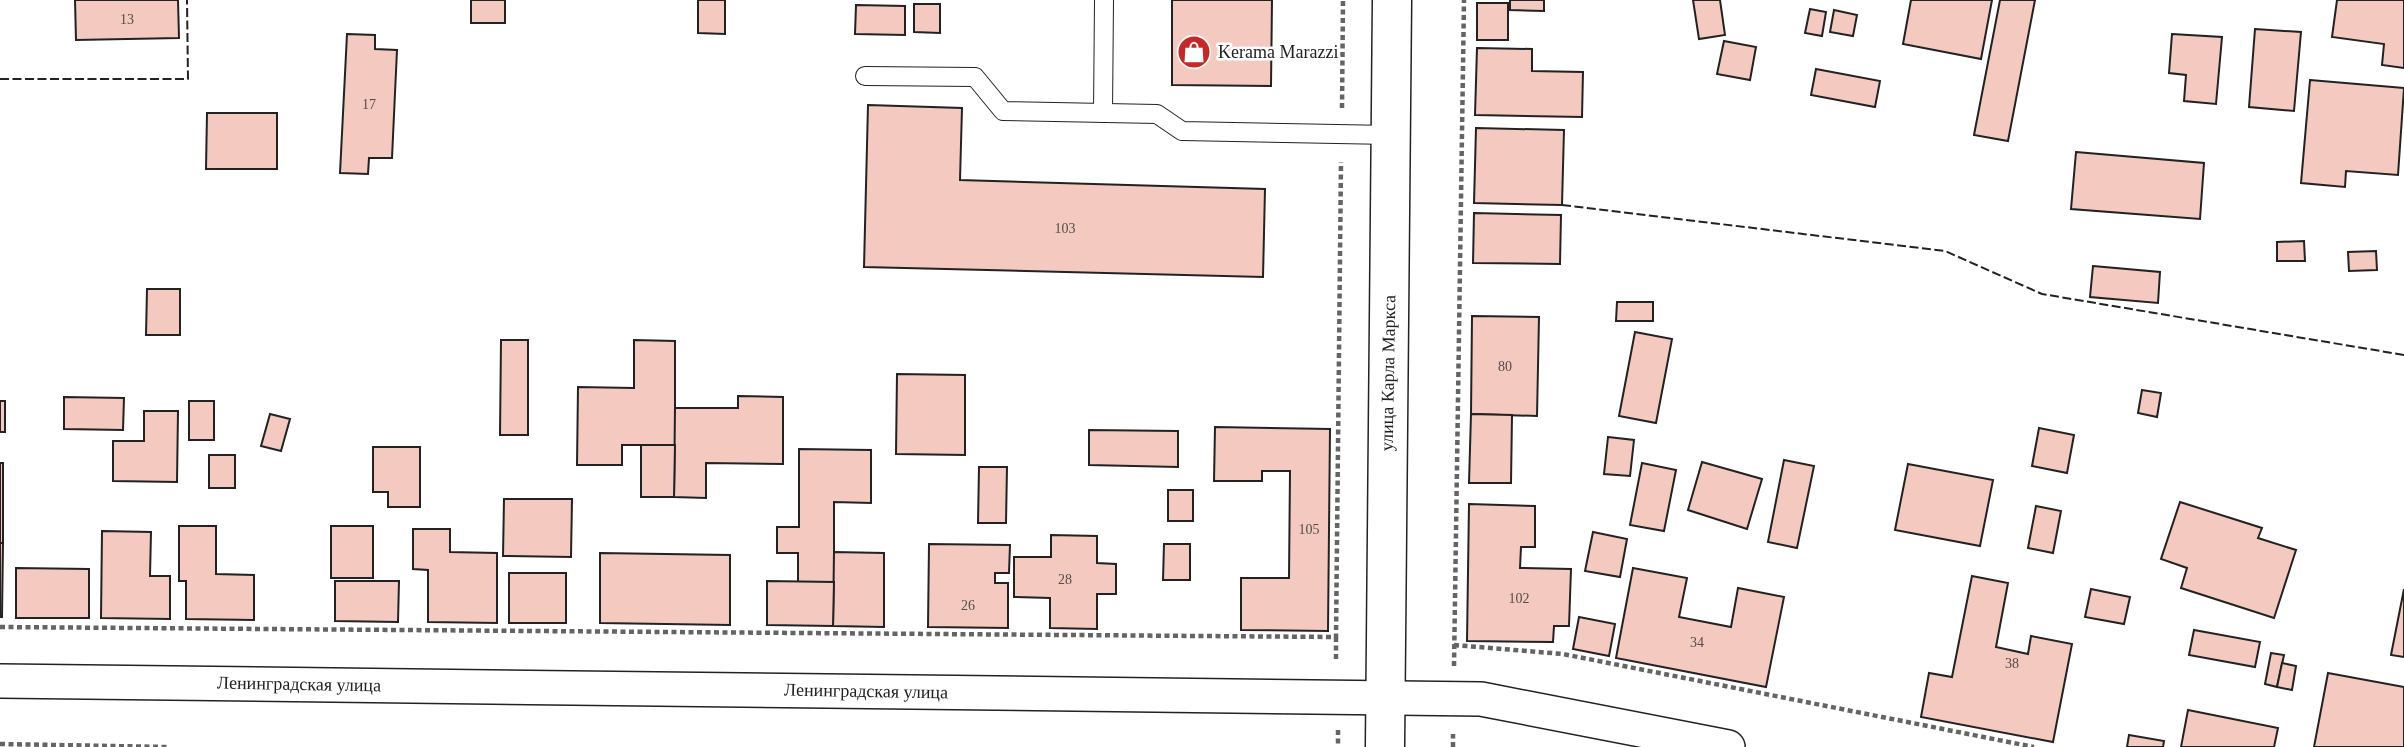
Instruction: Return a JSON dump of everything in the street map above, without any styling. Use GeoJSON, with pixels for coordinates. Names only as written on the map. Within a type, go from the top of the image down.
{"type":"FeatureCollection","features":[{"type":"Feature","properties":{"kind":"main road","name":"улица Карла Маркса"},"geometry":{"type":"LineString","coordinates":[[1385,747],[1392,0]]}},
{"type":"Feature","properties":{"kind":"street","name":"Ленинградская улица"},"geometry":{"type":"LineString","coordinates":[[0,681],[1481,699],[1728,747]]}},
{"type":"Feature","properties":{"kind":"lane"},"geometry":{"type":"LineString","coordinates":[[1103,113],[1104,0]]}},
{"type":"Feature","properties":{"kind":"lane"},"geometry":{"type":"LineString","coordinates":[[865,76],[975,78],[1003,111],[1157,114],[1182,131],[1390,135]]}},
{"type":"Feature","properties":{"kind":"path"},"geometry":{"type":"LineString","coordinates":[[0,627],[1336,637],[1343,0]]}},
{"type":"Feature","properties":{"kind":"path"},"geometry":{"type":"LineString","coordinates":[[1453,747],[1464,0]]}},
{"type":"Feature","properties":{"kind":"path"},"geometry":{"type":"LineString","coordinates":[[1454,645],[1563,654],[2034,747]]}},
{"type":"Feature","properties":{"kind":"path"},"geometry":{"type":"LineString","coordinates":[[0,744],[168,747]]}},
{"type":"Feature","properties":{"kind":"building"},"geometry":{"type":"Polygon","coordinates":[[[75,0],[178,0],[179,38],[76,40],[75,0]]]}},
{"type":"Feature","properties":{"kind":"building"},"geometry":{"type":"Polygon","coordinates":[[[471,0],[505,0],[505,23],[471,23],[471,0]]]}},
{"type":"Feature","properties":{"kind":"building"},"geometry":{"type":"Polygon","coordinates":[[[698,0],[725,0],[725,34],[698,33],[698,0]]]}},
{"type":"Feature","properties":{"kind":"building"},"geometry":{"type":"Polygon","coordinates":[[[1172,0],[1272,0],[1271,86],[1172,85],[1172,0]]]}},
{"type":"Feature","properties":{"kind":"building"},"geometry":{"type":"Polygon","coordinates":[[[1510,0],[1544,0],[1544,11],[1510,10],[1510,0]]]}},
{"type":"Feature","properties":{"kind":"building"},"geometry":{"type":"Polygon","coordinates":[[[1693,0],[1720,0],[1725,35],[1699,39],[1693,0]]]}},
{"type":"Feature","properties":{"kind":"building"},"geometry":{"type":"Polygon","coordinates":[[[1911,0],[1992,0],[1981,59],[1903,44],[1911,0]]]}},
{"type":"Feature","properties":{"kind":"building"},"geometry":{"type":"Polygon","coordinates":[[[2000,0],[2035,0],[2008,141],[1974,135],[2000,0]]]}},
{"type":"Feature","properties":{"kind":"building"},"geometry":{"type":"Polygon","coordinates":[[[2337,0],[2404,0],[2404,68],[2382,65],[2384,44],[2332,37],[2337,0]]]}},
{"type":"Feature","properties":{"kind":"building"},"geometry":{"type":"Polygon","coordinates":[[[1477,3],[1508,3],[1508,40],[1477,40],[1477,3]]]}},
{"type":"Feature","properties":{"kind":"building"},"geometry":{"type":"Polygon","coordinates":[[[914,4],[940,4],[940,33],[914,32],[914,4]]]}},
{"type":"Feature","properties":{"kind":"building"},"geometry":{"type":"Polygon","coordinates":[[[856,5],[905,6],[905,35],[855,34],[856,5]]]}},
{"type":"Feature","properties":{"kind":"building"},"geometry":{"type":"Polygon","coordinates":[[[1810,9],[1826,12],[1822,36],[1805,33],[1810,9]]]}},
{"type":"Feature","properties":{"kind":"building"},"geometry":{"type":"Polygon","coordinates":[[[1834,10],[1857,15],[1853,36],[1830,32],[1834,10]]]}},
{"type":"Feature","properties":{"kind":"building"},"geometry":{"type":"Polygon","coordinates":[[[2255,29],[2301,32],[2294,111],[2249,107],[2255,29]]]}},
{"type":"Feature","properties":{"kind":"building"},"geometry":{"type":"Polygon","coordinates":[[[347,34],[375,35],[375,49],[397,50],[392,158],[369,158],[368,174],[340,173],[347,34]]]}},
{"type":"Feature","properties":{"kind":"building"},"geometry":{"type":"Polygon","coordinates":[[[2172,34],[2222,37],[2216,104],[2184,101],[2186,75],[2169,73],[2172,34]]]}},
{"type":"Feature","properties":{"kind":"building"},"geometry":{"type":"Polygon","coordinates":[[[1724,41],[1756,47],[1750,80],[1717,74],[1724,41]]]}},
{"type":"Feature","properties":{"kind":"building"},"geometry":{"type":"Polygon","coordinates":[[[1477,48],[1532,49],[1532,71],[1583,72],[1582,117],[1475,115],[1477,48]]]}},
{"type":"Feature","properties":{"kind":"building"},"geometry":{"type":"Polygon","coordinates":[[[1816,69],[1880,81],[1875,107],[1811,95],[1816,69]]]}},
{"type":"Feature","properties":{"kind":"building"},"geometry":{"type":"Polygon","coordinates":[[[2310,80],[2404,88],[2398,175],[2346,171],[2345,187],[2301,183],[2310,80]]]}},
{"type":"Feature","properties":{"kind":"building"},"geometry":{"type":"Polygon","coordinates":[[[868,105],[962,108],[960,180],[1265,189],[1263,277],[864,267],[868,105]]]}},
{"type":"Feature","properties":{"kind":"building"},"geometry":{"type":"Polygon","coordinates":[[[207,113],[277,113],[277,169],[206,169],[207,113]]]}},
{"type":"Feature","properties":{"kind":"building"},"geometry":{"type":"Polygon","coordinates":[[[1476,128],[1564,130],[1562,205],[1474,203],[1476,128]]]}},
{"type":"Feature","properties":{"kind":"building"},"geometry":{"type":"Polygon","coordinates":[[[2076,152],[2204,163],[2200,219],[2071,209],[2076,152]]]}},
{"type":"Feature","properties":{"kind":"building"},"geometry":{"type":"Polygon","coordinates":[[[1474,213],[1561,215],[1560,264],[1473,263],[1474,213]]]}},
{"type":"Feature","properties":{"kind":"building"},"geometry":{"type":"Polygon","coordinates":[[[2304,241],[2305,261],[2277,261],[2277,242],[2304,241]]]}},
{"type":"Feature","properties":{"kind":"building"},"geometry":{"type":"Polygon","coordinates":[[[2376,251],[2377,270],[2349,271],[2348,252],[2376,251]]]}},
{"type":"Feature","properties":{"kind":"building"},"geometry":{"type":"Polygon","coordinates":[[[2093,266],[2160,272],[2158,303],[2090,297],[2093,266]]]}},
{"type":"Feature","properties":{"kind":"building"},"geometry":{"type":"Polygon","coordinates":[[[147,289],[180,289],[180,335],[146,335],[147,289]]]}},
{"type":"Feature","properties":{"kind":"building"},"geometry":{"type":"Polygon","coordinates":[[[1617,302],[1653,302],[1653,321],[1616,321],[1617,302]]]}},
{"type":"Feature","properties":{"kind":"building"},"geometry":{"type":"Polygon","coordinates":[[[1472,316],[1539,317],[1537,416],[1471,414],[1472,316]]]}},
{"type":"Feature","properties":{"kind":"building"},"geometry":{"type":"Polygon","coordinates":[[[1635,332],[1672,339],[1656,423],[1619,416],[1635,332]]]}},
{"type":"Feature","properties":{"kind":"building"},"geometry":{"type":"Polygon","coordinates":[[[501,340],[528,340],[528,435],[500,435],[501,340]]]}},
{"type":"Feature","properties":{"kind":"building"},"geometry":{"type":"Polygon","coordinates":[[[634,340],[675,341],[675,445],[622,445],[622,465],[577,465],[578,387],[634,388],[634,340]]]}},
{"type":"Feature","properties":{"kind":"building"},"geometry":{"type":"Polygon","coordinates":[[[897,374],[965,375],[965,455],[896,454],[897,374]]]}},
{"type":"Feature","properties":{"kind":"building"},"geometry":{"type":"Polygon","coordinates":[[[2142,390],[2161,393],[2157,417],[2138,413],[2142,390]]]}},
{"type":"Feature","properties":{"kind":"building"},"geometry":{"type":"Polygon","coordinates":[[[738,396],[783,397],[783,464],[706,463],[706,498],[674,497],[675,408],[738,408],[738,396]]]}},
{"type":"Feature","properties":{"kind":"building"},"geometry":{"type":"Polygon","coordinates":[[[64,397],[124,398],[123,430],[64,429],[64,397]]]}},
{"type":"Feature","properties":{"kind":"building"},"geometry":{"type":"Polygon","coordinates":[[[0,401],[5,401],[5,432],[0,432],[0,401]]]}},
{"type":"Feature","properties":{"kind":"building"},"geometry":{"type":"Polygon","coordinates":[[[189,401],[214,401],[214,440],[189,440],[189,401]]]}},
{"type":"Feature","properties":{"kind":"building"},"geometry":{"type":"Polygon","coordinates":[[[144,411],[178,411],[177,482],[113,481],[113,441],[144,441],[144,411]]]}},
{"type":"Feature","properties":{"kind":"building"},"geometry":{"type":"Polygon","coordinates":[[[270,414],[290,419],[281,451],[261,446],[270,414]]]}},
{"type":"Feature","properties":{"kind":"building"},"geometry":{"type":"Polygon","coordinates":[[[1471,414],[1512,415],[1511,483],[1469,483],[1471,414]]]}},
{"type":"Feature","properties":{"kind":"building"},"geometry":{"type":"Polygon","coordinates":[[[1215,427],[1330,429],[1328,631],[1241,630],[1241,578],[1289,578],[1290,471],[1262,471],[1262,481],[1214,481],[1215,427]]]}},
{"type":"Feature","properties":{"kind":"building"},"geometry":{"type":"Polygon","coordinates":[[[2039,428],[2074,435],[2067,473],[2032,466],[2039,428]]]}},
{"type":"Feature","properties":{"kind":"building"},"geometry":{"type":"Polygon","coordinates":[[[1089,430],[1178,431],[1178,467],[1089,465],[1089,430]]]}},
{"type":"Feature","properties":{"kind":"building"},"geometry":{"type":"Polygon","coordinates":[[[1608,437],[1634,440],[1630,476],[1604,474],[1608,437]]]}},
{"type":"Feature","properties":{"kind":"building"},"geometry":{"type":"Polygon","coordinates":[[[641,445],[675,445],[674,497],[641,497],[641,445]]]}},
{"type":"Feature","properties":{"kind":"building"},"geometry":{"type":"Polygon","coordinates":[[[373,447],[420,447],[420,507],[388,507],[388,492],[373,492],[373,447]]]}},
{"type":"Feature","properties":{"kind":"building"},"geometry":{"type":"Polygon","coordinates":[[[799,449],[871,450],[871,503],[834,502],[834,582],[798,582],[798,553],[777,553],[777,527],[799,527],[799,449]]]}},
{"type":"Feature","properties":{"kind":"building"},"geometry":{"type":"Polygon","coordinates":[[[209,455],[235,455],[235,488],[209,488],[209,455]]]}},
{"type":"Feature","properties":{"kind":"building"},"geometry":{"type":"Polygon","coordinates":[[[1784,460],[1814,466],[1797,548],[1768,542],[1784,460]]]}},
{"type":"Feature","properties":{"kind":"building"},"geometry":{"type":"Polygon","coordinates":[[[1702,462],[1762,479],[1747,529],[1688,510],[1702,462]]]}},
{"type":"Feature","properties":{"kind":"building"},"geometry":{"type":"Polygon","coordinates":[[[0,463],[3,463],[3,543],[0,543],[0,463]]]}},
{"type":"Feature","properties":{"kind":"building"},"geometry":{"type":"Polygon","coordinates":[[[1642,463],[1676,470],[1664,531],[1630,525],[1642,463]]]}},
{"type":"Feature","properties":{"kind":"building"},"geometry":{"type":"Polygon","coordinates":[[[1908,464],[1993,480],[1980,546],[1895,530],[1908,464]]]}},
{"type":"Feature","properties":{"kind":"building"},"geometry":{"type":"Polygon","coordinates":[[[979,467],[1007,467],[1006,523],[978,523],[979,467]]]}},
{"type":"Feature","properties":{"kind":"building"},"geometry":{"type":"Polygon","coordinates":[[[1168,490],[1193,490],[1193,521],[1168,521],[1168,490]]]}},
{"type":"Feature","properties":{"kind":"building"},"geometry":{"type":"Polygon","coordinates":[[[504,499],[572,499],[571,557],[503,556],[504,499]]]}},
{"type":"Feature","properties":{"kind":"building"},"geometry":{"type":"Polygon","coordinates":[[[2180,502],[2262,528],[2258,538],[2296,550],[2274,618],[2181,588],[2187,568],[2161,559],[2180,502]]]}},
{"type":"Feature","properties":{"kind":"building"},"geometry":{"type":"Polygon","coordinates":[[[1469,504],[1535,506],[1535,547],[1521,547],[1520,568],[1571,569],[1569,626],[1554,626],[1553,642],[1467,641],[1469,504]]]}},
{"type":"Feature","properties":{"kind":"building"},"geometry":{"type":"Polygon","coordinates":[[[2036,506],[2061,511],[2053,553],[2028,548],[2036,506]]]}},
{"type":"Feature","properties":{"kind":"building"},"geometry":{"type":"Polygon","coordinates":[[[179,526],[216,526],[216,574],[254,575],[254,620],[186,619],[186,581],[179,581],[179,526]]]}},
{"type":"Feature","properties":{"kind":"building"},"geometry":{"type":"Polygon","coordinates":[[[331,526],[373,526],[373,578],[331,578],[331,526]]]}},
{"type":"Feature","properties":{"kind":"building"},"geometry":{"type":"Polygon","coordinates":[[[413,529],[450,529],[450,552],[497,553],[497,623],[428,622],[428,570],[413,569],[413,529]]]}},
{"type":"Feature","properties":{"kind":"building"},"geometry":{"type":"Polygon","coordinates":[[[102,531],[151,532],[150,576],[170,576],[170,619],[101,618],[102,531]]]}},
{"type":"Feature","properties":{"kind":"building"},"geometry":{"type":"Polygon","coordinates":[[[1593,532],[1627,539],[1620,577],[1585,571],[1593,532]]]}},
{"type":"Feature","properties":{"kind":"building"},"geometry":{"type":"Polygon","coordinates":[[[1051,535],[1097,536],[1097,563],[1116,564],[1116,594],[1097,594],[1097,629],[1050,628],[1050,598],[1014,597],[1014,557],[1051,557],[1051,535]]]}},
{"type":"Feature","properties":{"kind":"building"},"geometry":{"type":"Polygon","coordinates":[[[0,543],[3,543],[2,617],[0,617],[0,543]]]}},
{"type":"Feature","properties":{"kind":"building"},"geometry":{"type":"Polygon","coordinates":[[[929,544],[1010,545],[1009,573],[995,573],[995,583],[1008,583],[1008,628],[928,627],[929,544]]]}},
{"type":"Feature","properties":{"kind":"building"},"geometry":{"type":"Polygon","coordinates":[[[1164,544],[1190,544],[1190,580],[1163,580],[1164,544]]]}},
{"type":"Feature","properties":{"kind":"building"},"geometry":{"type":"Polygon","coordinates":[[[834,552],[884,553],[884,627],[833,626],[834,552]]]}},
{"type":"Feature","properties":{"kind":"building"},"geometry":{"type":"Polygon","coordinates":[[[600,553],[730,555],[730,625],[600,623],[600,553]]]}},
{"type":"Feature","properties":{"kind":"building"},"geometry":{"type":"Polygon","coordinates":[[[16,568],[89,569],[89,618],[16,618],[16,568]]]}},
{"type":"Feature","properties":{"kind":"building"},"geometry":{"type":"Polygon","coordinates":[[[1633,568],[1687,578],[1679,617],[1731,627],[1738,588],[1784,597],[1766,687],[1616,658],[1633,568]]]}},
{"type":"Feature","properties":{"kind":"building"},"geometry":{"type":"Polygon","coordinates":[[[509,573],[566,573],[566,623],[509,623],[509,573]]]}},
{"type":"Feature","properties":{"kind":"building"},"geometry":{"type":"Polygon","coordinates":[[[1972,576],[2008,583],[1996,647],[2028,654],[2031,636],[2072,644],[2053,742],[1921,717],[1929,673],[1952,677],[1972,576]]]}},
{"type":"Feature","properties":{"kind":"building"},"geometry":{"type":"Polygon","coordinates":[[[335,581],[399,581],[398,622],[335,621],[335,581]]]}},
{"type":"Feature","properties":{"kind":"building"},"geometry":{"type":"Polygon","coordinates":[[[767,581],[834,582],[833,626],[767,625],[767,581]]]}},
{"type":"Feature","properties":{"kind":"building"},"geometry":{"type":"Polygon","coordinates":[[[2091,589],[2130,597],[2124,624],[2085,617],[2091,589]]]}},
{"type":"Feature","properties":{"kind":"building"},"geometry":{"type":"Polygon","coordinates":[[[2404,589],[2404,657],[2391,655],[2404,589]]]}},
{"type":"Feature","properties":{"kind":"building"},"geometry":{"type":"Polygon","coordinates":[[[1579,617],[1615,624],[1609,656],[1573,649],[1579,617]]]}},
{"type":"Feature","properties":{"kind":"building"},"geometry":{"type":"Polygon","coordinates":[[[2194,630],[2260,642],[2255,667],[2189,655],[2194,630]]]}},
{"type":"Feature","properties":{"kind":"building"},"geometry":{"type":"Polygon","coordinates":[[[2271,653],[2284,655],[2277,687],[2265,684],[2271,653]]]}},
{"type":"Feature","properties":{"kind":"building"},"geometry":{"type":"Polygon","coordinates":[[[2282,663],[2296,666],[2292,690],[2277,687],[2282,663]]]}},
{"type":"Feature","properties":{"kind":"building"},"geometry":{"type":"Polygon","coordinates":[[[2328,673],[2404,687],[2404,747],[2314,747],[2328,673]]]}},
{"type":"Feature","properties":{"kind":"building"},"geometry":{"type":"Polygon","coordinates":[[[2188,710],[2278,728],[2274,747],[2181,747],[2188,710]]]}},
{"type":"Feature","properties":{"kind":"building"},"geometry":{"type":"Polygon","coordinates":[[[2129,735],[2164,741],[2163,747],[2127,747],[2129,735]]]}},
{"type":"Feature","properties":{"kind":"fence"},"geometry":{"type":"LineString","coordinates":[[0,79],[188,79],[187,0]]}},
{"type":"Feature","properties":{"kind":"fence"},"geometry":{"type":"LineString","coordinates":[[1562,205],[1945,251],[2042,294],[2404,355]]}},
{"type":"Feature","properties":{"kind":"place","name":"Kerama Marazzi"},"geometry":{"type":"Point","coordinates":[1194,52]}}]}
